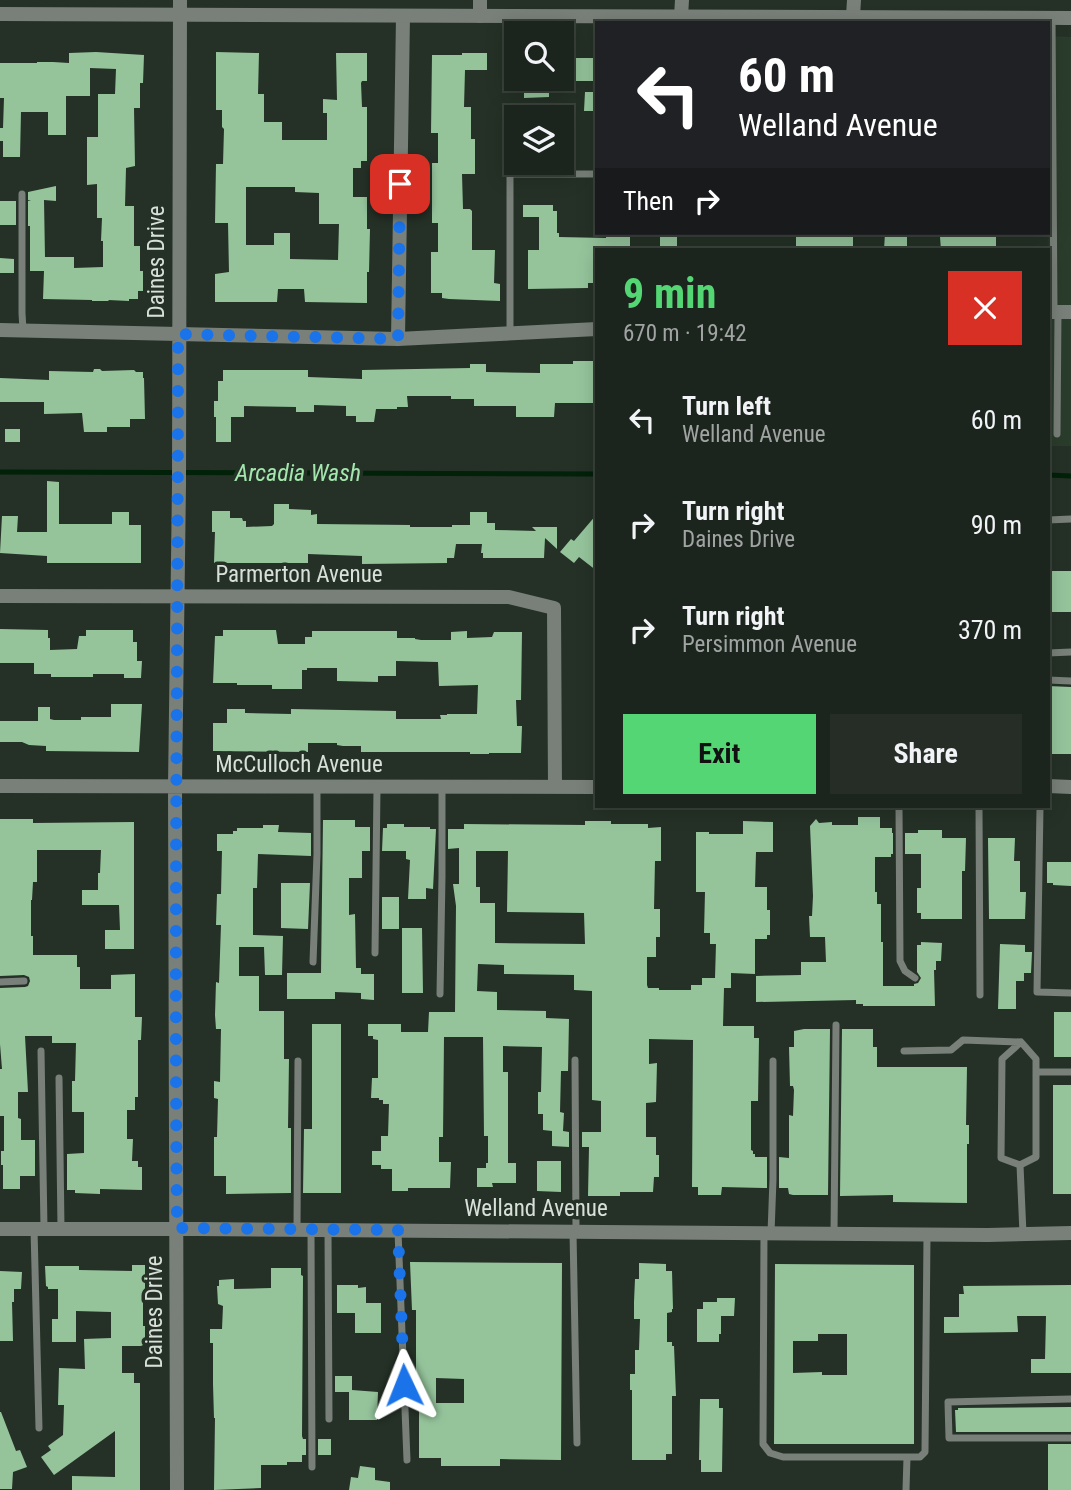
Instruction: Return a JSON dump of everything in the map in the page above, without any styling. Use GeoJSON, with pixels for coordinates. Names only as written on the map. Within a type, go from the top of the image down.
{"type":"FeatureCollection","features":[{"type":"Feature","properties":{"kind":"street","name":"Daines Drive"},"geometry":{"type":"LineString","coordinates":[[177,1490],[176,786],[180,0]]}},
{"type":"Feature","properties":{"kind":"street"},"geometry":{"type":"LineString","coordinates":[[480,0],[480,16]]}},
{"type":"Feature","properties":{"kind":"street"},"geometry":{"type":"LineString","coordinates":[[681,17],[682,0]]}},
{"type":"Feature","properties":{"kind":"street"},"geometry":{"type":"LineString","coordinates":[[853,16],[854,0]]}},
{"type":"Feature","properties":{"kind":"street"},"geometry":{"type":"LineString","coordinates":[[0,14],[1071,18]]}},
{"type":"Feature","properties":{"kind":"street"},"geometry":{"type":"LineString","coordinates":[[398,339],[403,16]]}},
{"type":"Feature","properties":{"kind":"street"},"geometry":{"type":"LineString","coordinates":[[0,330],[398,339],[595,329]]}},
{"type":"Feature","properties":{"kind":"street","name":"Parmerton Avenue"},"geometry":{"type":"LineString","coordinates":[[0,596],[509,597],[554,608],[555,787]]}},
{"type":"Feature","properties":{"kind":"street","name":"McCulloch Avenue"},"geometry":{"type":"LineString","coordinates":[[0,786],[595,787]]}},
{"type":"Feature","properties":{"kind":"street"},"geometry":{"type":"LineString","coordinates":[[1050,786],[1071,787]]}},
{"type":"Feature","properties":{"kind":"street","name":"Welland Avenue"},"geometry":{"type":"LineString","coordinates":[[0,1229],[177,1228],[927,1235],[1071,1233]]}},
{"type":"Feature","properties":{"kind":"lane"},"geometry":{"type":"LineString","coordinates":[[1052,18],[1051,179],[1058,312],[1057,434]]}},
{"type":"Feature","properties":{"kind":"lane"},"geometry":{"type":"LineString","coordinates":[[510,332],[510,173],[595,174]]}},
{"type":"Feature","properties":{"kind":"lane"},"geometry":{"type":"LineString","coordinates":[[22,194],[23,331]]}},
{"type":"Feature","properties":{"kind":"lane"},"geometry":{"type":"LineString","coordinates":[[1050,520],[1071,519]]}},
{"type":"Feature","properties":{"kind":"lane"},"geometry":{"type":"LineString","coordinates":[[1050,653],[1071,652]]}},
{"type":"Feature","properties":{"kind":"lane"},"geometry":{"type":"LineString","coordinates":[[1050,680],[1071,681]]}},
{"type":"Feature","properties":{"kind":"lane"},"geometry":{"type":"LineString","coordinates":[[313,962],[317,787]]}},
{"type":"Feature","properties":{"kind":"lane"},"geometry":{"type":"LineString","coordinates":[[375,953],[377,788]]}},
{"type":"Feature","properties":{"kind":"lane"},"geometry":{"type":"LineString","coordinates":[[440,994],[442,788]]}},
{"type":"Feature","properties":{"kind":"lane"},"geometry":{"type":"LineString","coordinates":[[899,808],[900,961],[905,971],[915,978]]}},
{"type":"Feature","properties":{"kind":"lane"},"geometry":{"type":"LineString","coordinates":[[979,808],[980,995]]}},
{"type":"Feature","properties":{"kind":"lane"},"geometry":{"type":"LineString","coordinates":[[1040,808],[1037,992],[1071,993]]}},
{"type":"Feature","properties":{"kind":"lane"},"geometry":{"type":"LineString","coordinates":[[0,982],[24,981]]}},
{"type":"Feature","properties":{"kind":"lane"},"geometry":{"type":"LineString","coordinates":[[834,1234],[836,1025]]}},
{"type":"Feature","properties":{"kind":"lane"},"geometry":{"type":"LineString","coordinates":[[904,1051],[951,1050],[963,1040],[1021,1042],[1036,1059],[1036,1157],[1020,1164],[1001,1157],[1002,1059],[1021,1042]]}},
{"type":"Feature","properties":{"kind":"lane"},"geometry":{"type":"LineString","coordinates":[[39,1428],[41,1051]]}},
{"type":"Feature","properties":{"kind":"lane"},"geometry":{"type":"LineString","coordinates":[[575,1060],[577,1443]]}},
{"type":"Feature","properties":{"kind":"lane"},"geometry":{"type":"LineString","coordinates":[[298,1061],[312,1467]]}},
{"type":"Feature","properties":{"kind":"lane"},"geometry":{"type":"LineString","coordinates":[[773,1062],[773,1179],[768,1233],[763,1444],[770,1453],[783,1457],[920,1457],[925,1452],[927,1235]]}},
{"type":"Feature","properties":{"kind":"lane"},"geometry":{"type":"LineString","coordinates":[[1036,1072],[1071,1072]]}},
{"type":"Feature","properties":{"kind":"lane"},"geometry":{"type":"LineString","coordinates":[[59,1078],[61,1229]]}},
{"type":"Feature","properties":{"kind":"lane"},"geometry":{"type":"LineString","coordinates":[[1020,1164],[1023,1235]]}},
{"type":"Feature","properties":{"kind":"lane"},"geometry":{"type":"LineString","coordinates":[[328,1230],[329,1419]]}},
{"type":"Feature","properties":{"kind":"lane"},"geometry":{"type":"LineString","coordinates":[[398,1230],[407,1460]]}},
{"type":"Feature","properties":{"kind":"lane"},"geometry":{"type":"LineString","coordinates":[[1071,1399],[948,1402],[949,1438],[1071,1438]]}},
{"type":"Feature","properties":{"kind":"lane"},"geometry":{"type":"LineString","coordinates":[[906,1490],[907,1457]]}},
{"type":"Feature","properties":{"kind":"shaded area"},"geometry":{"type":"Polygon","coordinates":[[[1050,36],[1071,37],[1071,446],[1050,446],[1050,36]]]}},
{"type":"Feature","properties":{"kind":"building"},"geometry":{"type":"Polygon","coordinates":[[[216,52],[259,53],[258,94],[264,94],[264,122],[282,122],[282,140],[327,140],[327,113],[323,113],[323,99],[337,100],[336,53],[367,53],[367,81],[361,83],[362,107],[367,107],[367,161],[361,161],[361,168],[353,168],[353,197],[367,197],[367,229],[370,229],[367,303],[305,302],[304,289],[278,289],[277,302],[215,302],[215,274],[229,272],[228,223],[215,223],[216,164],[223,164],[224,129],[222,110],[216,110],[216,52]],[[246,187],[246,245],[274,245],[274,233],[290,233],[290,259],[338,260],[339,224],[319,224],[319,193],[295,192],[295,187],[246,187]]]}},
{"type":"Feature","properties":{"kind":"building"},"geometry":{"type":"Polygon","coordinates":[[[69,53],[144,55],[140,108],[134,108],[135,166],[126,168],[125,206],[134,206],[134,246],[140,246],[143,291],[138,291],[138,299],[129,301],[43,299],[44,271],[30,271],[28,201],[31,200],[28,200],[28,192],[56,186],[56,201],[44,200],[45,257],[74,257],[74,268],[103,267],[102,218],[97,218],[97,184],[87,185],[87,137],[98,137],[98,94],[115,94],[116,69],[90,68],[90,96],[66,96],[66,135],[48,135],[48,112],[21,112],[20,157],[3,157],[0,128],[3,128],[4,98],[0,98],[0,63],[69,63],[69,53]]]}},
{"type":"Feature","properties":{"kind":"building"},"geometry":{"type":"Polygon","coordinates":[[[487,53],[487,70],[465,70],[464,107],[471,107],[475,174],[462,174],[463,209],[472,211],[472,250],[495,250],[494,283],[500,284],[500,301],[449,299],[442,298],[442,293],[431,293],[431,252],[438,252],[438,223],[432,223],[432,163],[438,163],[438,133],[431,133],[432,55],[487,53]]]}},
{"type":"Feature","properties":{"kind":"building"},"geometry":{"type":"Polygon","coordinates":[[[574,58],[594,58],[594,81],[574,81],[574,58]]]}},
{"type":"Feature","properties":{"kind":"building"},"geometry":{"type":"Polygon","coordinates":[[[524,91],[549,91],[549,97],[524,98],[524,91]]]}},
{"type":"Feature","properties":{"kind":"building"},"geometry":{"type":"Polygon","coordinates":[[[585,92],[595,92],[595,111],[584,111],[585,92]]]}},
{"type":"Feature","properties":{"kind":"building"},"geometry":{"type":"Polygon","coordinates":[[[0,201],[16,201],[16,225],[0,225],[0,201]]]}},
{"type":"Feature","properties":{"kind":"building"},"geometry":{"type":"Polygon","coordinates":[[[523,205],[553,205],[553,211],[557,211],[559,237],[606,238],[606,235],[630,235],[630,248],[595,248],[595,283],[588,283],[588,288],[528,289],[528,250],[539,250],[539,217],[523,217],[523,205]]]}},
{"type":"Feature","properties":{"kind":"building"},"geometry":{"type":"Polygon","coordinates":[[[660,235],[677,235],[677,248],[660,248],[660,235]]]}},
{"type":"Feature","properties":{"kind":"building"},"geometry":{"type":"Polygon","coordinates":[[[796,235],[853,237],[853,248],[796,248],[796,235]]]}},
{"type":"Feature","properties":{"kind":"building"},"geometry":{"type":"Polygon","coordinates":[[[885,235],[907,235],[907,248],[884,248],[885,235]]]}},
{"type":"Feature","properties":{"kind":"building"},"geometry":{"type":"Polygon","coordinates":[[[996,235],[996,248],[941,248],[940,237],[996,235]]]}},
{"type":"Feature","properties":{"kind":"building"},"geometry":{"type":"Polygon","coordinates":[[[0,258],[14,259],[14,273],[0,273],[0,258]]]}},
{"type":"Feature","properties":{"kind":"building"},"geometry":{"type":"Polygon","coordinates":[[[573,361],[595,361],[595,403],[555,403],[554,417],[516,417],[516,406],[474,406],[474,399],[451,399],[451,396],[407,396],[408,407],[376,409],[374,422],[356,422],[356,416],[346,416],[346,406],[314,405],[314,412],[296,412],[296,407],[244,406],[244,417],[231,417],[231,442],[216,442],[214,401],[218,401],[218,381],[223,381],[223,370],[308,370],[308,377],[362,379],[362,370],[470,368],[470,364],[486,364],[486,372],[540,373],[540,364],[573,364],[573,361]]]}},
{"type":"Feature","properties":{"kind":"building"},"geometry":{"type":"Polygon","coordinates":[[[94,369],[143,372],[145,419],[130,419],[130,427],[107,427],[107,432],[84,432],[82,413],[44,414],[44,402],[0,402],[0,378],[49,380],[49,371],[93,372],[94,369]]]}},
{"type":"Feature","properties":{"kind":"building"},"geometry":{"type":"Polygon","coordinates":[[[5,429],[20,429],[20,442],[5,442],[5,429]]]}},
{"type":"Feature","properties":{"kind":"building"},"geometry":{"type":"Polygon","coordinates":[[[47,481],[59,482],[59,524],[112,524],[112,512],[129,512],[129,525],[141,525],[141,563],[47,563],[47,556],[0,553],[2,516],[18,516],[17,532],[47,532],[47,481]]]}},
{"type":"Feature","properties":{"kind":"building"},"geometry":{"type":"Polygon","coordinates":[[[274,504],[289,504],[289,509],[311,510],[311,515],[317,514],[317,524],[452,527],[470,525],[470,512],[487,512],[487,523],[495,523],[495,530],[536,531],[532,527],[557,527],[557,549],[545,538],[544,558],[483,558],[482,544],[456,544],[454,558],[447,558],[447,563],[362,564],[362,556],[308,554],[308,563],[214,563],[215,532],[212,532],[212,511],[230,511],[230,518],[242,518],[246,521],[246,527],[272,526],[274,504]]]}},
{"type":"Feature","properties":{"kind":"building"},"geometry":{"type":"Polygon","coordinates":[[[595,516],[595,569],[579,557],[574,563],[560,552],[571,539],[574,541],[595,516]]]}},
{"type":"Feature","properties":{"kind":"building"},"geometry":{"type":"Polygon","coordinates":[[[1050,571],[1071,571],[1071,612],[1050,612],[1050,571]]]}},
{"type":"Feature","properties":{"kind":"building"},"geometry":{"type":"Polygon","coordinates":[[[0,629],[48,630],[50,650],[77,649],[79,636],[86,636],[86,630],[133,630],[133,642],[137,642],[137,661],[142,661],[141,678],[124,678],[124,674],[51,677],[51,674],[34,674],[34,663],[0,663],[0,629]]]}},
{"type":"Feature","properties":{"kind":"building"},"geometry":{"type":"Polygon","coordinates":[[[223,630],[276,630],[278,644],[305,644],[305,637],[312,637],[312,631],[397,631],[397,638],[421,640],[451,640],[451,632],[467,631],[467,638],[492,637],[494,632],[522,632],[521,700],[516,700],[517,726],[522,726],[521,753],[361,752],[361,746],[343,746],[337,743],[308,743],[308,752],[213,751],[213,723],[227,723],[227,709],[245,709],[245,713],[291,714],[291,709],[396,711],[396,719],[441,719],[440,715],[447,714],[477,714],[478,685],[439,686],[438,662],[396,661],[396,676],[378,676],[378,682],[337,681],[337,668],[307,668],[302,670],[302,689],[213,683],[215,636],[223,636],[223,630]]]}},
{"type":"Feature","properties":{"kind":"building"},"geometry":{"type":"Polygon","coordinates":[[[1050,686],[1071,687],[1071,754],[1050,754],[1050,686]]]}},
{"type":"Feature","properties":{"kind":"building"},"geometry":{"type":"Polygon","coordinates":[[[111,704],[142,704],[139,752],[46,751],[46,746],[0,742],[0,721],[38,721],[38,707],[50,707],[50,719],[81,720],[81,717],[111,717],[111,704]]]}},
{"type":"Feature","properties":{"kind":"building"},"geometry":{"type":"Polygon","coordinates":[[[858,817],[880,817],[880,828],[892,828],[893,833],[891,857],[875,857],[875,892],[877,904],[881,904],[883,986],[914,986],[921,978],[917,972],[917,945],[921,945],[921,942],[942,943],[941,961],[936,961],[934,970],[935,1006],[863,1006],[856,1004],[856,1000],[756,1002],[756,976],[801,975],[801,962],[826,962],[825,937],[810,937],[809,916],[812,916],[813,896],[810,826],[816,819],[819,823],[832,822],[832,825],[858,825],[858,817]]]}},
{"type":"Feature","properties":{"kind":"building"},"geometry":{"type":"Polygon","coordinates":[[[0,819],[33,819],[33,823],[134,822],[134,949],[105,949],[105,930],[120,930],[119,905],[82,905],[82,890],[98,890],[101,850],[37,850],[37,882],[33,882],[31,900],[31,936],[33,955],[77,955],[80,989],[111,989],[111,975],[135,974],[135,1017],[142,1017],[141,1040],[138,1040],[138,1097],[135,1097],[135,1110],[127,1110],[127,1139],[133,1139],[132,1161],[138,1161],[138,1167],[142,1167],[142,1190],[100,1189],[100,1194],[67,1190],[67,1154],[84,1153],[84,1112],[72,1112],[76,1043],[52,1043],[52,1036],[25,1036],[28,1092],[18,1092],[21,1140],[35,1140],[35,1176],[20,1176],[20,1189],[3,1189],[0,988],[25,987],[30,981],[29,977],[24,975],[0,976],[0,819]]]}},
{"type":"Feature","properties":{"kind":"building"},"geometry":{"type":"Polygon","coordinates":[[[323,820],[355,820],[355,827],[370,827],[370,851],[362,851],[362,878],[349,878],[349,915],[355,914],[356,968],[361,968],[361,974],[374,974],[374,1000],[361,999],[361,993],[335,992],[335,999],[287,999],[287,973],[321,973],[323,820]]]}},
{"type":"Feature","properties":{"kind":"building"},"geometry":{"type":"Polygon","coordinates":[[[585,821],[611,821],[611,824],[648,824],[648,828],[661,827],[661,861],[655,861],[654,909],[660,909],[660,937],[656,937],[656,957],[647,957],[647,985],[648,988],[659,990],[691,990],[691,985],[702,985],[702,978],[715,978],[716,944],[710,944],[710,933],[704,933],[705,892],[696,892],[696,832],[743,834],[743,821],[773,822],[773,852],[756,852],[755,887],[767,887],[770,935],[767,935],[767,939],[755,939],[755,974],[731,973],[731,988],[724,988],[723,1026],[754,1026],[754,1038],[759,1038],[758,1101],[751,1101],[751,1150],[755,1157],[767,1157],[767,1188],[722,1187],[721,1195],[698,1195],[698,1187],[692,1187],[693,1040],[649,1039],[649,1064],[657,1063],[656,1102],[646,1103],[646,1137],[656,1137],[659,1177],[654,1177],[653,1192],[588,1196],[589,1147],[582,1147],[582,1132],[601,1132],[601,1101],[592,1100],[592,991],[574,990],[574,975],[504,974],[504,965],[478,964],[477,991],[497,992],[497,1010],[546,1011],[546,1018],[569,1019],[568,1071],[561,1071],[560,1112],[564,1113],[563,1131],[569,1132],[569,1147],[552,1146],[552,1131],[543,1130],[543,1114],[538,1114],[542,1047],[503,1046],[503,1072],[508,1072],[508,1163],[516,1163],[516,1183],[492,1183],[493,1187],[477,1187],[477,1168],[486,1168],[488,1163],[488,1136],[484,1136],[483,1037],[444,1037],[443,1137],[439,1137],[439,1162],[451,1162],[450,1188],[408,1188],[408,1191],[392,1191],[392,1169],[381,1169],[381,1165],[372,1165],[372,1151],[381,1151],[381,1136],[388,1136],[389,1104],[383,1104],[383,1100],[379,1098],[371,1098],[372,1078],[378,1078],[378,1040],[368,1036],[368,1024],[401,1024],[401,1032],[428,1032],[429,1012],[455,1012],[456,906],[453,884],[459,884],[459,848],[448,849],[448,829],[464,829],[464,824],[585,825],[585,821]],[[476,851],[476,887],[480,887],[480,903],[495,903],[495,943],[585,944],[584,913],[507,912],[508,851],[476,851]]]}},
{"type":"Feature","properties":{"kind":"building"},"geometry":{"type":"Polygon","coordinates":[[[387,824],[436,829],[433,889],[426,888],[426,899],[408,899],[410,860],[406,859],[406,851],[382,851],[383,828],[387,828],[387,824]]]}},
{"type":"Feature","properties":{"kind":"building"},"geometry":{"type":"Polygon","coordinates":[[[263,825],[279,825],[278,832],[311,833],[311,856],[258,854],[257,888],[253,888],[253,935],[283,936],[282,975],[265,975],[264,947],[239,947],[239,976],[259,976],[259,1011],[284,1011],[284,1059],[289,1059],[291,1193],[226,1194],[226,1176],[214,1176],[218,1099],[214,1098],[214,1081],[220,1082],[221,1029],[216,1029],[215,1015],[221,925],[216,925],[217,894],[221,894],[222,851],[217,851],[217,834],[233,834],[237,828],[263,828],[263,825]]]}},
{"type":"Feature","properties":{"kind":"building"},"geometry":{"type":"Polygon","coordinates":[[[918,830],[942,830],[942,838],[966,838],[965,871],[962,871],[962,919],[921,919],[921,913],[917,913],[917,888],[921,888],[921,854],[905,854],[905,833],[918,833],[918,830]]]}},
{"type":"Feature","properties":{"kind":"building"},"geometry":{"type":"Polygon","coordinates":[[[988,838],[1015,838],[1014,861],[1020,861],[1020,892],[1026,892],[1025,919],[989,919],[988,838]]]}},
{"type":"Feature","properties":{"kind":"building"},"geometry":{"type":"Polygon","coordinates":[[[1047,862],[1071,862],[1071,886],[1047,883],[1047,862]]]}},
{"type":"Feature","properties":{"kind":"building"},"geometry":{"type":"Polygon","coordinates":[[[281,883],[310,883],[308,929],[281,928],[281,883]]]}},
{"type":"Feature","properties":{"kind":"building"},"geometry":{"type":"Polygon","coordinates":[[[382,897],[399,897],[399,929],[382,929],[382,897]]]}},
{"type":"Feature","properties":{"kind":"building"},"geometry":{"type":"Polygon","coordinates":[[[402,928],[422,928],[423,993],[402,993],[402,928]]]}},
{"type":"Feature","properties":{"kind":"building"},"geometry":{"type":"Polygon","coordinates":[[[1000,944],[1025,945],[1025,952],[1032,952],[1031,973],[1024,973],[1024,981],[1016,981],[1016,1009],[998,1009],[1000,944]]]}},
{"type":"Feature","properties":{"kind":"building"},"geometry":{"type":"Polygon","coordinates":[[[1054,1012],[1071,1012],[1071,1057],[1054,1057],[1054,1012]]]}},
{"type":"Feature","properties":{"kind":"building"},"geometry":{"type":"Polygon","coordinates":[[[312,1024],[341,1024],[341,1193],[303,1193],[304,1129],[312,1129],[312,1024]]]}},
{"type":"Feature","properties":{"kind":"building"},"geometry":{"type":"Polygon","coordinates":[[[830,1029],[828,1195],[793,1195],[789,1194],[788,1188],[779,1188],[779,1157],[789,1158],[789,1115],[793,1116],[794,1090],[793,1086],[790,1086],[789,1047],[794,1047],[794,1031],[830,1029]]]}},
{"type":"Feature","properties":{"kind":"building"},"geometry":{"type":"Polygon","coordinates":[[[842,1029],[873,1029],[877,1067],[967,1067],[967,1203],[893,1202],[893,1195],[840,1196],[842,1029]]]}},
{"type":"Feature","properties":{"kind":"building"},"geometry":{"type":"Polygon","coordinates":[[[1053,1085],[1071,1085],[1071,1194],[1053,1194],[1053,1085]]]}},
{"type":"Feature","properties":{"kind":"building"},"geometry":{"type":"Polygon","coordinates":[[[537,1161],[561,1161],[561,1192],[537,1191],[537,1161]]]}},
{"type":"Feature","properties":{"kind":"building"},"geometry":{"type":"Polygon","coordinates":[[[410,1262],[562,1263],[561,1460],[500,1459],[500,1466],[441,1466],[441,1458],[419,1458],[416,1310],[412,1310],[410,1262]],[[436,1378],[436,1403],[464,1403],[464,1379],[436,1378]]]}},
{"type":"Feature","properties":{"kind":"building"},"geometry":{"type":"Polygon","coordinates":[[[639,1263],[666,1264],[666,1271],[672,1271],[673,1309],[667,1313],[667,1342],[672,1342],[674,1346],[676,1396],[672,1396],[672,1454],[666,1454],[666,1460],[632,1460],[630,1374],[635,1374],[635,1350],[639,1350],[640,1319],[634,1319],[634,1302],[639,1263]]]}},
{"type":"Feature","properties":{"kind":"building"},"geometry":{"type":"Polygon","coordinates":[[[775,1264],[914,1265],[914,1444],[774,1444],[775,1264]],[[818,1334],[818,1341],[793,1341],[793,1373],[847,1375],[847,1334],[818,1334]]]}},
{"type":"Feature","properties":{"kind":"building"},"geometry":{"type":"Polygon","coordinates":[[[132,1265],[145,1265],[145,1339],[141,1346],[122,1346],[122,1373],[134,1373],[134,1383],[140,1383],[140,1490],[72,1490],[72,1476],[115,1477],[115,1431],[54,1475],[41,1457],[51,1450],[48,1446],[63,1435],[64,1405],[58,1405],[59,1368],[85,1369],[84,1339],[111,1338],[111,1312],[76,1311],[76,1342],[52,1342],[52,1319],[58,1319],[58,1289],[48,1289],[46,1286],[45,1266],[132,1271],[132,1265]]]}},
{"type":"Feature","properties":{"kind":"building"},"geometry":{"type":"Polygon","coordinates":[[[271,1268],[301,1268],[303,1276],[302,1436],[306,1439],[306,1455],[302,1455],[302,1462],[261,1465],[261,1488],[214,1490],[215,1418],[213,1343],[210,1343],[210,1329],[222,1329],[223,1306],[218,1304],[217,1286],[219,1280],[234,1279],[234,1289],[271,1288],[271,1268]]]}},
{"type":"Feature","properties":{"kind":"building"},"geometry":{"type":"Polygon","coordinates":[[[0,1271],[22,1272],[21,1289],[14,1289],[12,1302],[13,1341],[0,1341],[0,1271]]]}},
{"type":"Feature","properties":{"kind":"building"},"geometry":{"type":"Polygon","coordinates":[[[337,1285],[366,1287],[366,1303],[381,1303],[381,1333],[355,1333],[355,1313],[337,1313],[337,1285]]]}},
{"type":"Feature","properties":{"kind":"building"},"geometry":{"type":"Polygon","coordinates":[[[1071,1285],[1071,1373],[1031,1373],[1031,1359],[1045,1359],[1046,1316],[1017,1316],[1018,1332],[944,1333],[944,1317],[959,1317],[959,1294],[964,1294],[963,1286],[1071,1285]]]}},
{"type":"Feature","properties":{"kind":"building"},"geometry":{"type":"Polygon","coordinates":[[[717,1298],[735,1298],[734,1316],[721,1316],[719,1342],[697,1342],[697,1309],[703,1309],[703,1302],[717,1302],[717,1298]]]}},
{"type":"Feature","properties":{"kind":"building"},"geometry":{"type":"Polygon","coordinates":[[[335,1376],[352,1376],[352,1390],[378,1392],[377,1420],[349,1420],[349,1392],[335,1392],[335,1376]]]}},
{"type":"Feature","properties":{"kind":"building"},"geometry":{"type":"Polygon","coordinates":[[[700,1399],[719,1399],[719,1408],[723,1408],[722,1472],[701,1472],[700,1399]]]}},
{"type":"Feature","properties":{"kind":"building"},"geometry":{"type":"Polygon","coordinates":[[[1071,1407],[1071,1432],[956,1432],[955,1410],[958,1408],[1071,1407]]]}},
{"type":"Feature","properties":{"kind":"building"},"geometry":{"type":"Polygon","coordinates":[[[0,1412],[16,1451],[20,1450],[27,1467],[13,1472],[12,1489],[0,1489],[0,1412]]]}},
{"type":"Feature","properties":{"kind":"building"},"geometry":{"type":"Polygon","coordinates":[[[318,1439],[331,1439],[331,1455],[318,1455],[318,1439]]]}},
{"type":"Feature","properties":{"kind":"building"},"geometry":{"type":"Polygon","coordinates":[[[1048,1444],[1071,1444],[1071,1490],[1048,1490],[1048,1444]]]}},
{"type":"Feature","properties":{"kind":"building"},"geometry":{"type":"Polygon","coordinates":[[[360,1466],[375,1468],[375,1480],[390,1482],[390,1490],[349,1490],[351,1477],[358,1478],[360,1466]]]}},
{"type":"Feature","properties":{"kind":"waterway","name":"Arcadia Wash"},"geometry":{"type":"LineString","coordinates":[[0,472],[595,474]]}},
{"type":"Feature","properties":{"kind":"waterway","name":"Arcadia Wash"},"geometry":{"type":"LineString","coordinates":[[1050,475],[1071,476]]}},
{"type":"Feature","properties":{"kind":"route"},"geometry":{"type":"LineString","coordinates":[[400,184],[398,339],[178,334],[177,1228],[398,1230],[404,1385]]}}]}
